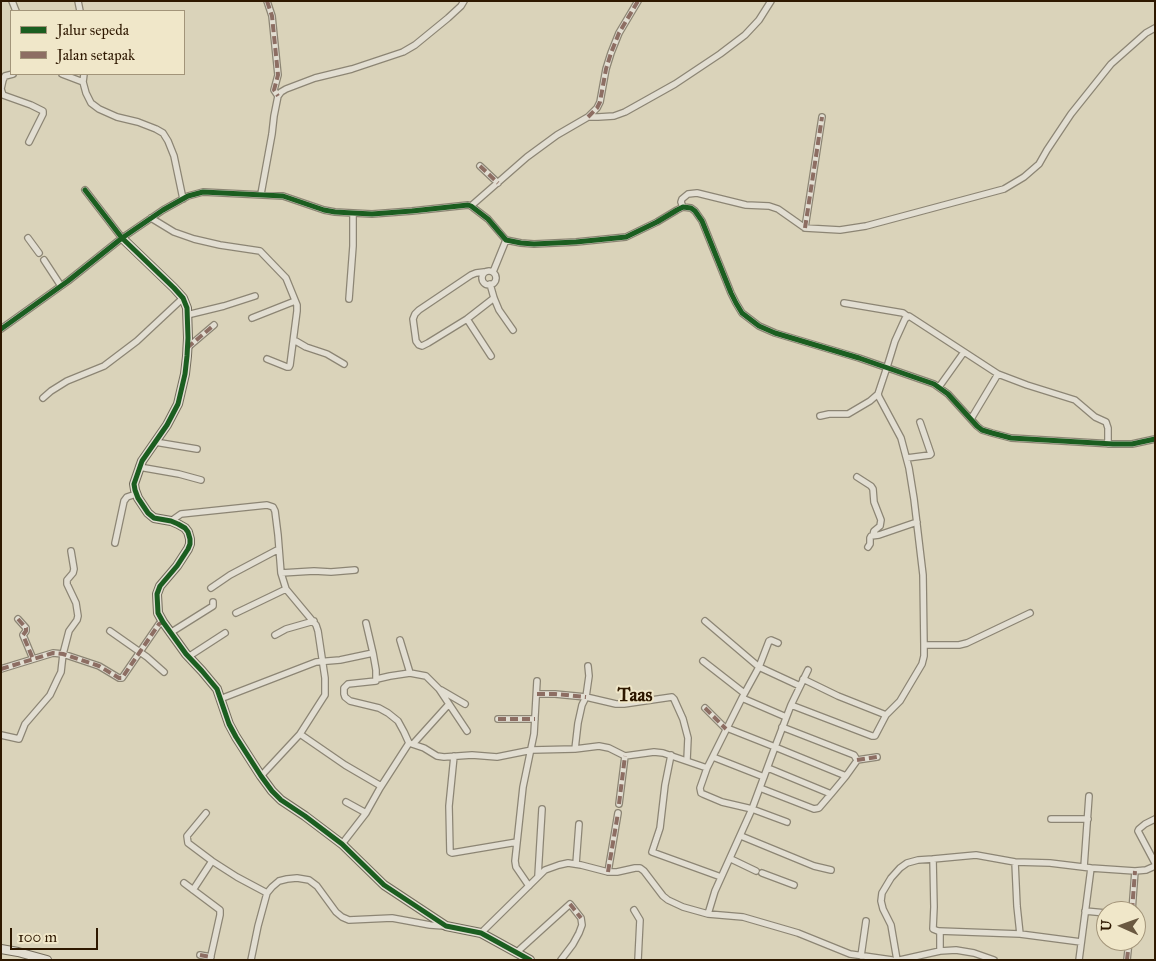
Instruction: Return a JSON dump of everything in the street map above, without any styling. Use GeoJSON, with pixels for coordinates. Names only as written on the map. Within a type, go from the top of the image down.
{"type":"FeatureCollection","features":[{"type":"Feature","properties":{"kind":"street"},"geometry":{"type":"LineString","coordinates":[[267,1],[272,16],[278,75],[274,90],[278,96]]}},
{"type":"Feature","properties":{"kind":"street"},"geometry":{"type":"LineString","coordinates":[[261,194],[278,96],[286,89],[315,78],[352,70],[403,52],[415,45],[448,18],[464,1]]}},
{"type":"Feature","properties":{"kind":"street"},"geometry":{"type":"LineString","coordinates":[[471,206],[527,158],[557,135],[588,117],[596,110],[600,102],[610,53],[619,33],[638,1]]}},
{"type":"Feature","properties":{"kind":"street"},"geometry":{"type":"LineString","coordinates":[[588,117],[614,116],[625,112],[674,84],[726,50],[745,35],[759,20],[771,1]]}},
{"type":"Feature","properties":{"kind":"street"},"geometry":{"type":"LineString","coordinates":[[683,208],[682,199],[688,194],[708,195],[746,205],[769,206],[805,228],[840,230],[866,226],[1004,189],[1024,177],[1039,164],[1071,114],[1111,64],[1146,33],[1155,28]]}},
{"type":"Feature","properties":{"kind":"street"},"geometry":{"type":"LineString","coordinates":[[10,75],[2,80],[3,95],[43,111],[29,142]]}},
{"type":"Feature","properties":{"kind":"street"},"geometry":{"type":"LineString","coordinates":[[65,75],[83,82]]}},
{"type":"Feature","properties":{"kind":"street"},"geometry":{"type":"LineString","coordinates":[[84,75],[83,82],[86,93],[91,103],[99,109],[118,117],[138,122],[163,133],[174,156],[183,199]]}},
{"type":"Feature","properties":{"kind":"street"},"geometry":{"type":"LineString","coordinates":[[805,228],[822,117]]}},
{"type":"Feature","properties":{"kind":"street"},"geometry":{"type":"LineString","coordinates":[[480,166],[498,183]]}},
{"type":"Feature","properties":{"kind":"street"},"geometry":{"type":"LineString","coordinates":[[85,190],[122,238],[183,298],[187,308],[188,338],[185,374],[178,404],[167,425],[142,461],[134,484],[136,494],[148,513],[154,518],[171,521],[185,528],[188,532],[190,544],[188,549],[160,586],[157,594],[158,613],[188,657],[217,689],[229,724],[272,791],[281,800],[342,844],[384,885],[446,926]]}},
{"type":"Feature","properties":{"kind":"street"},"geometry":{"type":"LineString","coordinates":[[1,328],[61,286],[122,238],[151,218],[183,199],[203,192],[283,196],[324,210],[372,214],[468,205],[493,224],[506,240],[534,244],[626,237],[677,210],[690,208],[699,216],[708,233],[730,292],[742,313],[760,326],[775,333],[934,384],[948,394],[974,424],[982,430],[1008,437],[1108,440],[1127,444],[1155,439]]}},
{"type":"Feature","properties":{"kind":"street"},"geometry":{"type":"LineString","coordinates":[[349,299],[352,213]]}},
{"type":"Feature","properties":{"kind":"street"},"geometry":{"type":"LineString","coordinates":[[151,218],[174,232],[194,239],[260,251],[286,278],[296,306],[294,340],[289,367],[287,368],[267,359]]}},
{"type":"Feature","properties":{"kind":"street"},"geometry":{"type":"LineString","coordinates":[[28,238],[40,253]]}},
{"type":"Feature","properties":{"kind":"street"},"geometry":{"type":"LineString","coordinates":[[490,284],[495,280],[494,272],[506,240]]}},
{"type":"Feature","properties":{"kind":"street"},"geometry":{"type":"LineString","coordinates":[[44,260],[61,286]]}},
{"type":"Feature","properties":{"kind":"street"},"geometry":{"type":"LineString","coordinates":[[494,272],[487,271],[471,275],[415,314],[413,319],[416,341],[422,346],[428,344],[467,319],[494,298]]}},
{"type":"Feature","properties":{"kind":"street"},"geometry":{"type":"LineString","coordinates":[[484,272],[482,279],[487,284],[490,284]]}},
{"type":"Feature","properties":{"kind":"street"},"geometry":{"type":"LineString","coordinates":[[490,284],[499,310],[513,330]]}},
{"type":"Feature","properties":{"kind":"street"},"geometry":{"type":"LineString","coordinates":[[187,315],[255,296]]}},
{"type":"Feature","properties":{"kind":"street"},"geometry":{"type":"LineString","coordinates":[[43,398],[67,382],[104,366],[136,341],[183,298]]}},
{"type":"Feature","properties":{"kind":"street"},"geometry":{"type":"LineString","coordinates":[[844,303],[903,313],[998,374],[1031,387],[1075,400],[1096,417],[1105,421],[1107,424],[1108,440]]}},
{"type":"Feature","properties":{"kind":"street"},"geometry":{"type":"LineString","coordinates":[[252,318],[296,306]]}},
{"type":"Feature","properties":{"kind":"street"},"geometry":{"type":"LineString","coordinates":[[820,416],[848,414],[878,394],[895,341],[907,316]]}},
{"type":"Feature","properties":{"kind":"street"},"geometry":{"type":"LineString","coordinates":[[467,319],[491,356]]}},
{"type":"Feature","properties":{"kind":"street"},"geometry":{"type":"LineString","coordinates":[[187,348],[214,325]]}},
{"type":"Feature","properties":{"kind":"street"},"geometry":{"type":"LineString","coordinates":[[294,340],[306,347],[327,354],[344,364]]}},
{"type":"Feature","properties":{"kind":"street"},"geometry":{"type":"LineString","coordinates":[[939,387],[964,352]]}},
{"type":"Feature","properties":{"kind":"street"},"geometry":{"type":"LineString","coordinates":[[971,419],[998,374]]}},
{"type":"Feature","properties":{"kind":"street"},"geometry":{"type":"LineString","coordinates":[[791,705],[875,736],[886,715],[900,701],[922,664],[924,656],[923,575],[914,499],[907,458],[901,438],[878,394]]}},
{"type":"Feature","properties":{"kind":"street"},"geometry":{"type":"LineString","coordinates":[[907,458],[931,454],[920,422]]}},
{"type":"Feature","properties":{"kind":"street"},"geometry":{"type":"LineString","coordinates":[[155,442],[197,449]]}},
{"type":"Feature","properties":{"kind":"street"},"geometry":{"type":"LineString","coordinates":[[139,467],[201,480]]}},
{"type":"Feature","properties":{"kind":"street"},"geometry":{"type":"LineString","coordinates":[[857,477],[873,489],[874,502],[881,520],[880,526],[870,537],[868,547]]}},
{"type":"Feature","properties":{"kind":"street"},"geometry":{"type":"LineString","coordinates":[[115,543],[124,501],[127,497],[136,494]]}},
{"type":"Feature","properties":{"kind":"street"},"geometry":{"type":"LineString","coordinates":[[171,521],[181,514],[267,505],[273,507],[280,549],[281,573],[286,589],[314,621],[318,631],[325,678],[325,695],[298,736],[261,776]]}},
{"type":"Feature","properties":{"kind":"street"},"geometry":{"type":"LineString","coordinates":[[873,535],[879,535],[916,522]]}},
{"type":"Feature","properties":{"kind":"street"},"geometry":{"type":"LineString","coordinates":[[211,588],[230,575],[280,549]]}},
{"type":"Feature","properties":{"kind":"street"},"geometry":{"type":"LineString","coordinates":[[1,734],[19,739],[25,724],[53,691],[60,672],[69,631],[78,616],[76,603],[66,584],[74,569],[71,551]]}},
{"type":"Feature","properties":{"kind":"street"},"geometry":{"type":"LineString","coordinates":[[281,573],[343,572],[355,570]]}},
{"type":"Feature","properties":{"kind":"street"},"geometry":{"type":"LineString","coordinates":[[236,613],[286,589]]}},
{"type":"Feature","properties":{"kind":"street"},"geometry":{"type":"LineString","coordinates":[[170,633],[213,606],[214,602]]}},
{"type":"Feature","properties":{"kind":"street"},"geometry":{"type":"LineString","coordinates":[[924,645],[959,645],[966,643],[1030,613]]}},
{"type":"Feature","properties":{"kind":"street"},"geometry":{"type":"LineString","coordinates":[[18,619],[26,628],[23,636],[33,659]]}},
{"type":"Feature","properties":{"kind":"street"},"geometry":{"type":"LineString","coordinates":[[275,634],[314,621]]}},
{"type":"Feature","properties":{"kind":"street"},"geometry":{"type":"LineString","coordinates":[[705,621],[759,667],[800,686]]}},
{"type":"Feature","properties":{"kind":"street"},"geometry":{"type":"LineString","coordinates":[[1,669],[53,652],[99,666],[122,678],[159,624],[163,622]]}},
{"type":"Feature","properties":{"kind":"street"},"geometry":{"type":"LineString","coordinates":[[366,623],[377,679]]}},
{"type":"Feature","properties":{"kind":"street"},"geometry":{"type":"LineString","coordinates":[[110,631],[164,672]]}},
{"type":"Feature","properties":{"kind":"street"},"geometry":{"type":"LineString","coordinates":[[188,657],[225,633]]}},
{"type":"Feature","properties":{"kind":"street"},"geometry":{"type":"LineString","coordinates":[[400,640],[410,673]]}},
{"type":"Feature","properties":{"kind":"street"},"geometry":{"type":"LineString","coordinates":[[778,643],[769,641],[759,667],[707,768],[700,788],[701,792],[722,802],[752,809],[787,822]]}},
{"type":"Feature","properties":{"kind":"street"},"geometry":{"type":"LineString","coordinates":[[220,699],[316,662],[373,653]]}},
{"type":"Feature","properties":{"kind":"street"},"geometry":{"type":"LineString","coordinates":[[703,661],[743,696],[786,717]]}},
{"type":"Feature","properties":{"kind":"street"},"geometry":{"type":"LineString","coordinates":[[576,749],[578,723],[586,697],[589,676],[588,666]]}},
{"type":"Feature","properties":{"kind":"street"},"geometry":{"type":"LineString","coordinates":[[708,914],[721,876],[752,809],[786,717],[808,670]]}},
{"type":"Feature","properties":{"kind":"street"},"geometry":{"type":"LineString","coordinates":[[467,730],[439,689],[426,676],[410,673],[377,679],[375,681],[348,684],[344,688],[345,697],[350,701],[379,708],[388,713],[398,721],[411,744],[424,748],[437,756],[497,756],[532,750],[604,747],[625,756],[663,752],[707,768]]}},
{"type":"Feature","properties":{"kind":"street"},"geometry":{"type":"LineString","coordinates":[[803,679],[838,696],[886,715]]}},
{"type":"Feature","properties":{"kind":"street"},"geometry":{"type":"LineString","coordinates":[[529,886],[516,867],[515,861],[523,787],[532,750],[537,682]]}},
{"type":"Feature","properties":{"kind":"street"},"geometry":{"type":"LineString","coordinates":[[439,689],[465,704]]}},
{"type":"Feature","properties":{"kind":"street"},"geometry":{"type":"LineString","coordinates":[[537,694],[586,697],[616,704],[672,697],[689,742],[687,760]]}},
{"type":"Feature","properties":{"kind":"street"},"geometry":{"type":"LineString","coordinates":[[342,844],[366,813],[380,788],[411,744],[449,704]]}},
{"type":"Feature","properties":{"kind":"street"},"geometry":{"type":"LineString","coordinates":[[705,708],[727,728],[846,776]]}},
{"type":"Feature","properties":{"kind":"street"},"geometry":{"type":"LineString","coordinates":[[498,719],[535,719]]}},
{"type":"Feature","properties":{"kind":"street"},"geometry":{"type":"LineString","coordinates":[[782,727],[854,756],[857,760]]}},
{"type":"Feature","properties":{"kind":"street"},"geometry":{"type":"LineString","coordinates":[[298,736],[380,788]]}},
{"type":"Feature","properties":{"kind":"street"},"geometry":{"type":"LineString","coordinates":[[671,755],[662,819],[652,852],[721,876]]}},
{"type":"Feature","properties":{"kind":"street"},"geometry":{"type":"LineString","coordinates":[[454,756],[449,806],[450,853],[517,842]]}},
{"type":"Feature","properties":{"kind":"street"},"geometry":{"type":"LineString","coordinates":[[619,804],[625,756]]}},
{"type":"Feature","properties":{"kind":"street"},"geometry":{"type":"LineString","coordinates":[[713,757],[764,778]]}},
{"type":"Feature","properties":{"kind":"street"},"geometry":{"type":"LineString","coordinates":[[760,788],[814,809],[819,808],[832,794],[857,760],[877,757]]}},
{"type":"Feature","properties":{"kind":"street"},"geometry":{"type":"LineString","coordinates":[[768,768],[832,794]]}},
{"type":"Feature","properties":{"kind":"street"},"geometry":{"type":"LineString","coordinates":[[1084,867],[1090,796]]}},
{"type":"Feature","properties":{"kind":"street"},"geometry":{"type":"LineString","coordinates":[[346,802],[366,813]]}},
{"type":"Feature","properties":{"kind":"street"},"geometry":{"type":"LineString","coordinates":[[538,876],[542,809]]}},
{"type":"Feature","properties":{"kind":"street"},"geometry":{"type":"LineString","coordinates":[[206,813],[187,836],[188,843],[237,877],[267,893]]}},
{"type":"Feature","properties":{"kind":"street"},"geometry":{"type":"LineString","coordinates":[[608,872],[618,813]]}},
{"type":"Feature","properties":{"kind":"street"},"geometry":{"type":"LineString","coordinates":[[1051,819],[1088,819]]}},
{"type":"Feature","properties":{"kind":"street"},"geometry":{"type":"LineString","coordinates":[[994,960],[961,950],[950,950],[898,960],[891,925],[881,901],[882,893],[891,878],[900,868],[912,861],[976,855],[1015,862],[1135,871],[1146,870],[1155,865],[1138,831],[1139,828],[1155,819]]}},
{"type":"Feature","properties":{"kind":"street"},"geometry":{"type":"LineString","coordinates":[[576,864],[579,824]]}},
{"type":"Feature","properties":{"kind":"street"},"geometry":{"type":"LineString","coordinates":[[741,836],[814,866],[831,870]]}},
{"type":"Feature","properties":{"kind":"street"},"geometry":{"type":"LineString","coordinates":[[933,859],[934,909],[932,930],[1020,934],[1081,942]]}},
{"type":"Feature","properties":{"kind":"street"},"geometry":{"type":"LineString","coordinates":[[193,890],[212,861]]}},
{"type":"Feature","properties":{"kind":"street"},"geometry":{"type":"LineString","coordinates":[[729,861],[794,885]]}},
{"type":"Feature","properties":{"kind":"street"},"geometry":{"type":"LineString","coordinates":[[1015,862],[1020,934]]}},
{"type":"Feature","properties":{"kind":"street"},"geometry":{"type":"LineString","coordinates":[[481,933],[538,876],[551,867],[568,863],[608,872],[640,868],[668,900],[683,907],[708,914],[743,917],[798,933],[837,949],[865,957],[892,960]]}},
{"type":"Feature","properties":{"kind":"street"},"geometry":{"type":"LineString","coordinates":[[1079,960],[1092,868]]}},
{"type":"Feature","properties":{"kind":"street"},"geometry":{"type":"LineString","coordinates":[[1133,901],[1135,871]]}},
{"type":"Feature","properties":{"kind":"street"},"geometry":{"type":"LineString","coordinates":[[251,960],[267,893],[279,881],[297,878],[309,880],[317,886],[336,912],[349,920],[392,918],[481,933],[530,960]]}},
{"type":"Feature","properties":{"kind":"street"},"geometry":{"type":"LineString","coordinates":[[184,883],[220,910],[210,958],[200,955]]}},
{"type":"Feature","properties":{"kind":"street"},"geometry":{"type":"LineString","coordinates":[[517,952],[570,904],[581,918],[582,926],[573,944],[561,960]]}},
{"type":"Feature","properties":{"kind":"street"},"geometry":{"type":"LineString","coordinates":[[1086,907],[1096,910]]}},
{"type":"Feature","properties":{"kind":"street"},"geometry":{"type":"LineString","coordinates":[[634,910],[640,920],[638,960]]}},
{"type":"Feature","properties":{"kind":"street"},"geometry":{"type":"LineString","coordinates":[[865,957],[866,921]]}},
{"type":"Feature","properties":{"kind":"street"},"geometry":{"type":"LineString","coordinates":[[939,931],[940,951]]}},
{"type":"Feature","properties":{"kind":"street"},"geometry":{"type":"LineString","coordinates":[[1,949],[47,960]]}},
{"type":"Feature","properties":{"kind":"marked path"},"geometry":{"type":"LineString","coordinates":[[267,1],[272,16],[278,75],[274,90],[278,96]]}},
{"type":"Feature","properties":{"kind":"marked path"},"geometry":{"type":"LineString","coordinates":[[588,117],[600,102],[611,53],[619,33],[638,1]]}},
{"type":"Feature","properties":{"kind":"marked path"},"geometry":{"type":"LineString","coordinates":[[805,228],[822,117]]}},
{"type":"Feature","properties":{"kind":"marked path"},"geometry":{"type":"LineString","coordinates":[[480,166],[498,183]]}},
{"type":"Feature","properties":{"kind":"marked path"},"geometry":{"type":"LineString","coordinates":[[187,348],[214,325]]}},
{"type":"Feature","properties":{"kind":"marked path"},"geometry":{"type":"LineString","coordinates":[[18,619],[26,628],[23,635],[33,659]]}},
{"type":"Feature","properties":{"kind":"marked path"},"geometry":{"type":"LineString","coordinates":[[1,669],[53,653],[63,654],[99,666],[122,678],[159,624],[163,622]]}},
{"type":"Feature","properties":{"kind":"marked path"},"geometry":{"type":"LineString","coordinates":[[537,694],[586,697]]}},
{"type":"Feature","properties":{"kind":"marked path"},"geometry":{"type":"LineString","coordinates":[[705,708],[726,729]]}},
{"type":"Feature","properties":{"kind":"marked path"},"geometry":{"type":"LineString","coordinates":[[498,719],[535,719]]}},
{"type":"Feature","properties":{"kind":"marked path"},"geometry":{"type":"LineString","coordinates":[[619,804],[625,756]]}},
{"type":"Feature","properties":{"kind":"marked path"},"geometry":{"type":"LineString","coordinates":[[857,760],[877,757]]}},
{"type":"Feature","properties":{"kind":"marked path"},"geometry":{"type":"LineString","coordinates":[[608,872],[618,813]]}},
{"type":"Feature","properties":{"kind":"marked path"},"geometry":{"type":"LineString","coordinates":[[1133,901],[1135,871]]}},
{"type":"Feature","properties":{"kind":"marked path"},"geometry":{"type":"LineString","coordinates":[[570,904],[581,918]]}},
{"type":"Feature","properties":{"kind":"marked path"},"geometry":{"type":"LineString","coordinates":[[1127,960],[1128,951]]}},
{"type":"Feature","properties":{"kind":"marked path"},"geometry":{"type":"LineString","coordinates":[[200,955],[211,957]]}},
{"type":"Feature","properties":{"kind":"cycle path"},"geometry":{"type":"LineString","coordinates":[[85,190],[122,238],[183,298],[187,308],[187,356],[178,404],[167,425],[142,461],[134,484],[138,498],[148,513],[154,518],[171,521],[185,528],[190,539],[188,549],[160,586],[157,594],[158,613],[163,622],[186,654],[217,689],[229,724],[236,737],[261,776],[281,800],[342,844],[384,885],[446,926],[481,933],[530,960]]}},
{"type":"Feature","properties":{"kind":"cycle path"},"geometry":{"type":"LineString","coordinates":[[1,329],[68,281],[122,238],[163,210],[188,196],[203,192],[283,196],[324,210],[372,214],[468,205],[488,219],[506,240],[534,244],[626,237],[683,207],[691,208],[702,221],[736,303],[742,313],[759,326],[775,333],[859,358],[934,384],[948,394],[977,426],[982,430],[992,433],[1011,438],[1113,444],[1132,444],[1155,439]]}},
{"type":"Feature","properties":{"kind":"district","name":"Taas"},"geometry":{"type":"Point","coordinates":[635,696]}}]}
